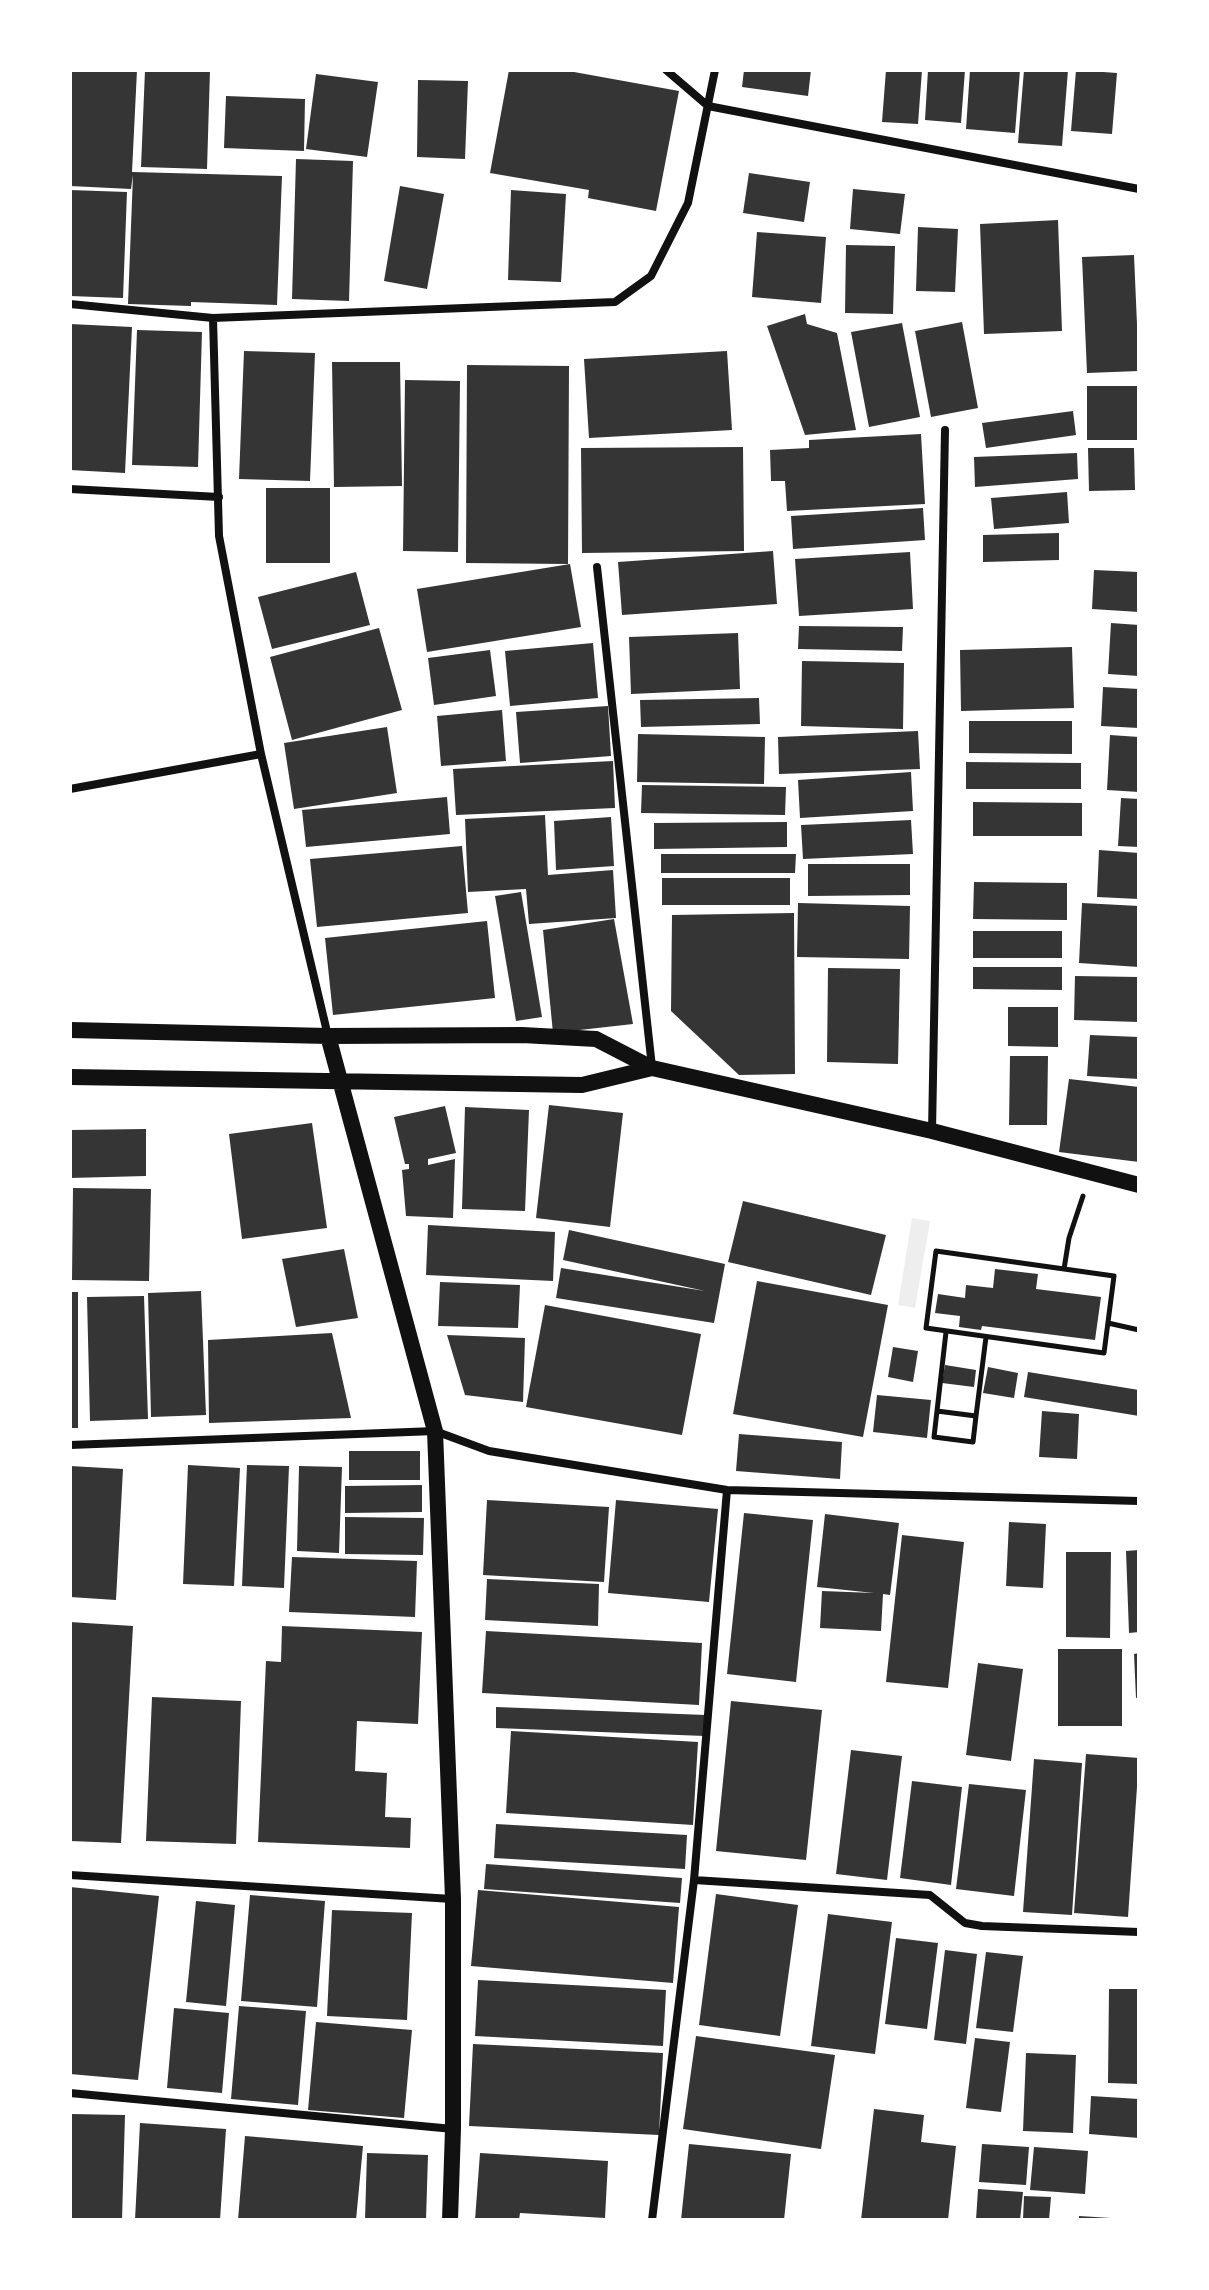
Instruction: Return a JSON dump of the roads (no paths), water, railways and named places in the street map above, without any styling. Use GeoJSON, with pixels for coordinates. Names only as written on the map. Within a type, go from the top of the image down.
{"type":"FeatureCollection","features":[{"type":"Feature","properties":{"kind":"main road"},"geometry":{"type":"LineString","coordinates":[[70,1030],[328,1036],[522,1035],[596,1039],[652,1068],[932,1131],[1139,1185]]}},
{"type":"Feature","properties":{"kind":"main road"},"geometry":{"type":"LineString","coordinates":[[328,1036],[435,1431],[453,1899],[450,2220]]}},
{"type":"Feature","properties":{"kind":"main road"},"geometry":{"type":"LineString","coordinates":[[70,1077],[582,1085],[652,1068]]}},
{"type":"Feature","properties":{"kind":"street"},"geometry":{"type":"LineString","coordinates":[[666,70],[708,106],[1139,189]]}},
{"type":"Feature","properties":{"kind":"street"},"geometry":{"type":"LineString","coordinates":[[70,304],[213,318],[615,302],[651,276],[688,203],[715,70]]}},
{"type":"Feature","properties":{"kind":"street"},"geometry":{"type":"LineString","coordinates":[[213,318],[219,536],[261,754],[328,1036]]}},
{"type":"Feature","properties":{"kind":"street"},"geometry":{"type":"LineString","coordinates":[[932,1131],[945,430]]}},
{"type":"Feature","properties":{"kind":"street"},"geometry":{"type":"LineString","coordinates":[[70,489],[219,497]]}},
{"type":"Feature","properties":{"kind":"street"},"geometry":{"type":"LineString","coordinates":[[597,567],[652,1068]]}},
{"type":"Feature","properties":{"kind":"street"},"geometry":{"type":"LineString","coordinates":[[70,789],[261,754]]}},
{"type":"Feature","properties":{"kind":"street"},"geometry":{"type":"LineString","coordinates":[[70,1445],[435,1431],[489,1451],[727,1490],[1139,1501]]}},
{"type":"Feature","properties":{"kind":"street"},"geometry":{"type":"LineString","coordinates":[[652,2220],[694,1880],[727,1490]]}},
{"type":"Feature","properties":{"kind":"street"},"geometry":{"type":"LineString","coordinates":[[70,1875],[453,1899]]}},
{"type":"Feature","properties":{"kind":"street"},"geometry":{"type":"LineString","coordinates":[[694,1880],[930,1895],[965,1923],[1139,1932]]}},
{"type":"Feature","properties":{"kind":"street"},"geometry":{"type":"LineString","coordinates":[[70,2093],[453,2129]]}}]}
